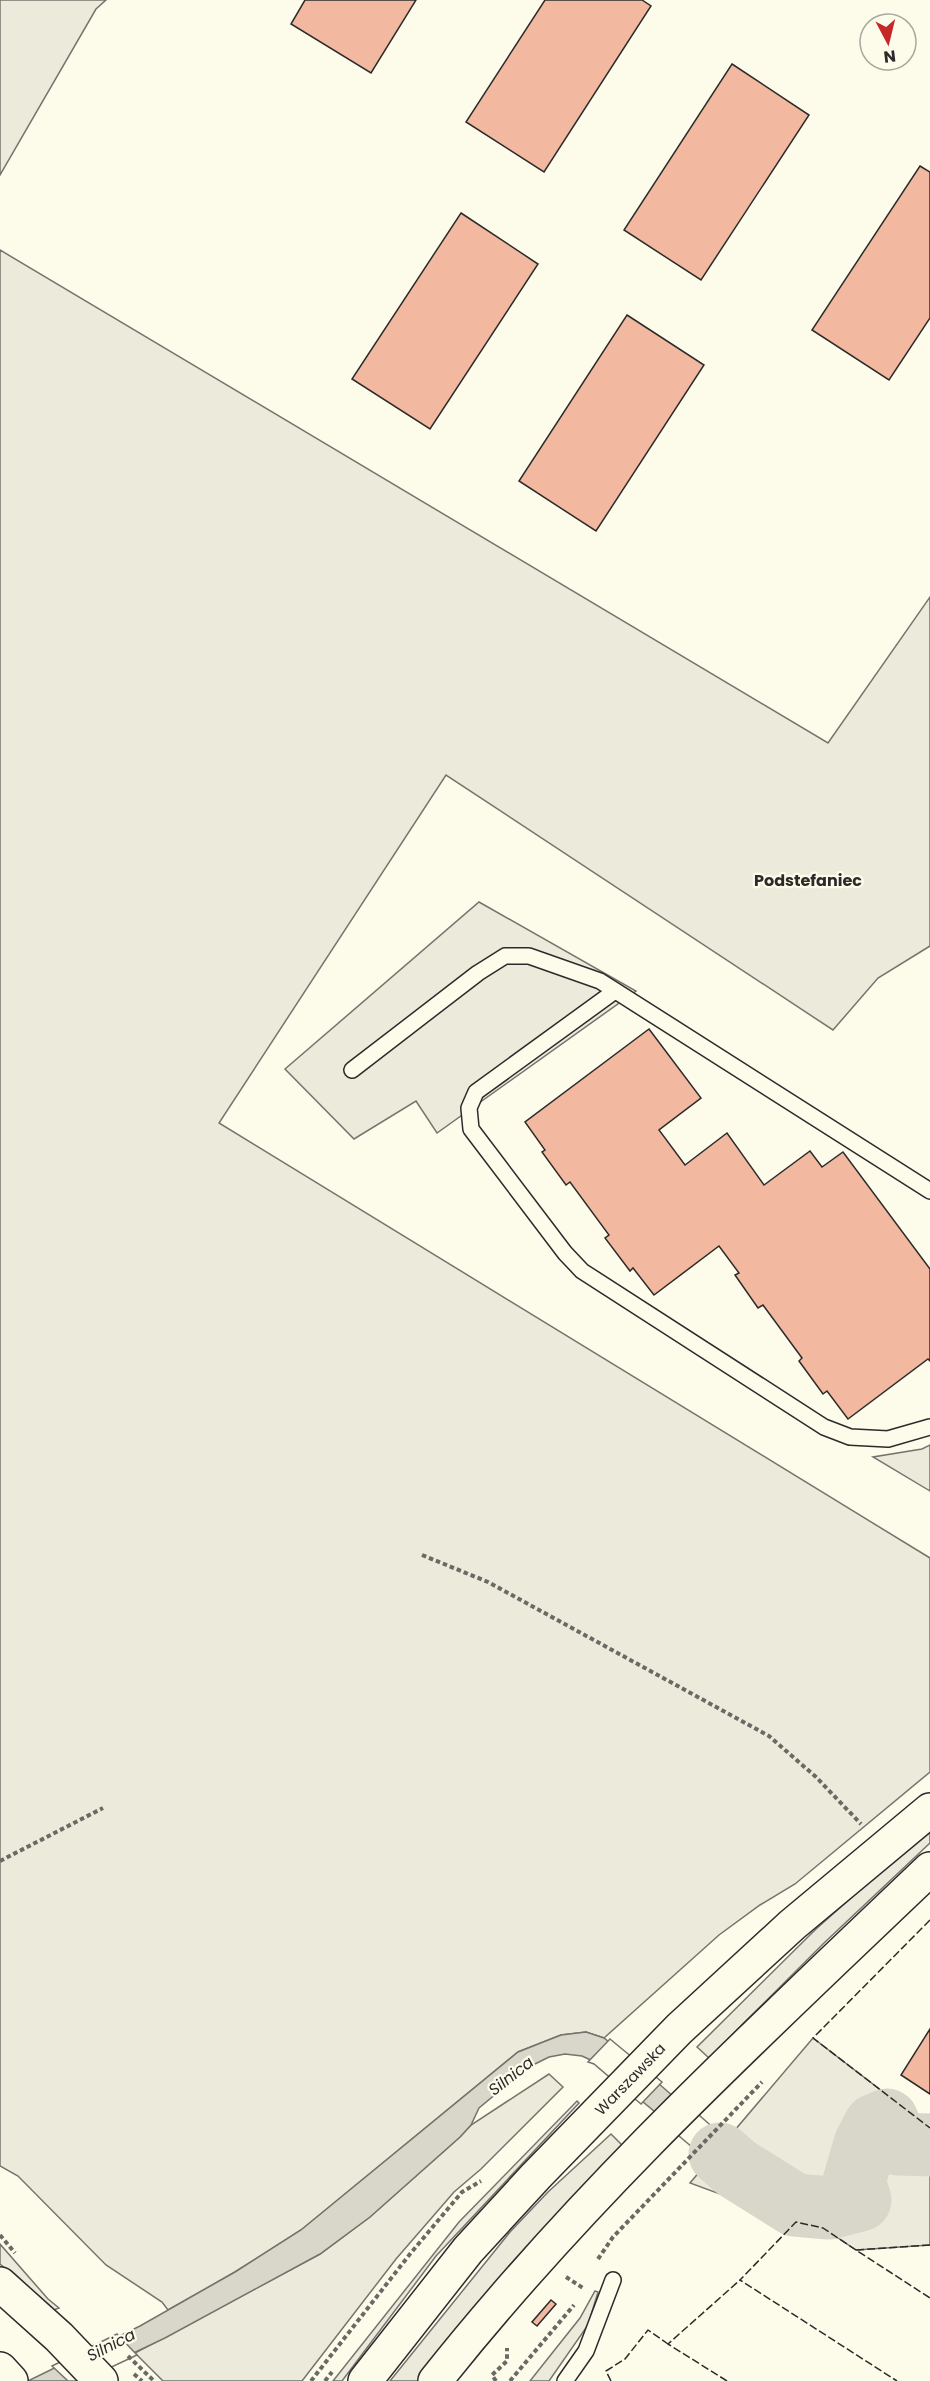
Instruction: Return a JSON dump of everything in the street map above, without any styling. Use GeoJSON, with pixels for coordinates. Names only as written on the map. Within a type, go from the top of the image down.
{"type":"FeatureCollection","features":[{"type":"Feature","properties":{"kind":"main road","name":"Warszawska"},"geometry":{"type":"LineString","coordinates":[[365,2381],[468,2250],[679,2029],[792,1924],[930,1810]]}},
{"type":"Feature","properties":{"kind":"main road"},"geometry":{"type":"LineString","coordinates":[[435,2381],[511,2288],[633,2156],[720,2069],[930,1869]]}},
{"type":"Feature","properties":{"kind":"main road"},"geometry":{"type":"LineString","coordinates":[[0,2284],[59,2337],[101,2381]]}},
{"type":"Feature","properties":{"kind":"main road"},"geometry":{"type":"LineString","coordinates":[[0,2369],[11,2381]]}},
{"type":"Feature","properties":{"kind":"lane"},"geometry":{"type":"LineString","coordinates":[[352,1070],[478,973],[505,956],[529,956],[600,981],[930,1191]]}},
{"type":"Feature","properties":{"kind":"lane"},"geometry":{"type":"LineString","coordinates":[[615,991],[476,1092],[469,1108],[471,1129],[582,1271],[824,1426],[850,1437],[888,1439],[930,1427]]}},
{"type":"Feature","properties":{"kind":"lane"},"geometry":{"type":"LineString","coordinates":[[566,2381],[586,2351],[613,2280]]}},
{"type":"Feature","properties":{"kind":"path"},"geometry":{"type":"LineString","coordinates":[[422,1556],[488,1582],[769,1736],[816,1777],[886,1847]]}},
{"type":"Feature","properties":{"kind":"path"},"geometry":{"type":"LineString","coordinates":[[0,1861],[103,1808]]}},
{"type":"Feature","properties":{"kind":"path"},"geometry":{"type":"LineString","coordinates":[[662,2184],[748,2096]]}},
{"type":"Feature","properties":{"kind":"path"},"geometry":{"type":"LineString","coordinates":[[311,2381],[410,2254],[462,2192],[474,2187]]}},
{"type":"Feature","properties":{"kind":"path"},"geometry":{"type":"LineString","coordinates":[[572,2282],[583,2288]]}},
{"type":"Feature","properties":{"kind":"path"},"geometry":{"type":"LineString","coordinates":[[145,2373],[154,2381]]}},
{"type":"Feature","properties":{"kind":"path"},"geometry":{"type":"LineString","coordinates":[[138,2377],[142,2381]]}},
{"type":"Feature","properties":{"kind":"shaded area"},"geometry":{"type":"Polygon","coordinates":[[[0,0],[106,0],[96,9],[0,175],[0,0]]]}},
{"type":"Feature","properties":{"kind":"shaded area"},"geometry":{"type":"Polygon","coordinates":[[[0,250],[828,743],[930,597],[930,946],[878,978],[833,1030],[446,775],[219,1123],[930,1558],[930,1772],[795,1884],[760,1905],[719,1935],[604,2038],[586,2032],[561,2035],[518,2052],[301,2230],[235,2272],[168,2310],[162,2302],[106,2265],[18,2176],[0,2166],[0,250]]]}},
{"type":"Feature","properties":{"kind":"shaded area"},"geometry":{"type":"Polygon","coordinates":[[[479,902],[636,991],[437,1133],[416,1101],[354,1139],[285,1069],[479,902]]]}},
{"type":"Feature","properties":{"kind":"shaded area"},"geometry":{"type":"Polygon","coordinates":[[[930,1445],[930,1491],[873,1457],[922,1449],[930,1445]]]}},
{"type":"Feature","properties":{"kind":"shaded area"},"geometry":{"type":"Polygon","coordinates":[[[930,1828],[930,1843],[824,1943],[709,2058],[697,2047],[816,1929],[930,1828]]]}},
{"type":"Feature","properties":{"kind":"shaded area"},"geometry":{"type":"Polygon","coordinates":[[[813,2038],[930,2128],[930,2245],[856,2250],[823,2228],[796,2222],[690,2183],[813,2038]]]}},
{"type":"Feature","properties":{"kind":"shaded area"},"geometry":{"type":"Polygon","coordinates":[[[549,2074],[563,2087],[481,2169],[454,2192],[396,2259],[302,2381],[163,2381],[135,2353],[320,2254],[370,2217],[471,2125],[549,2074]]]}},
{"type":"Feature","properties":{"kind":"shaded area"},"geometry":{"type":"Polygon","coordinates":[[[577,2101],[579,2103],[436,2256],[342,2381],[333,2381],[459,2222],[577,2101]]]}},
{"type":"Feature","properties":{"kind":"shaded area"},"geometry":{"type":"Polygon","coordinates":[[[611,2134],[622,2145],[517,2258],[422,2381],[390,2381],[510,2232],[548,2192],[611,2134]]]}},
{"type":"Feature","properties":{"kind":"shaded area"},"geometry":{"type":"Polygon","coordinates":[[[0,2244],[48,2299],[59,2308],[54,2310],[0,2264],[0,2244]]]}},
{"type":"Feature","properties":{"kind":"shaded area"},"geometry":{"type":"Polygon","coordinates":[[[595,2291],[598,2292],[588,2325],[549,2381],[530,2381],[580,2318],[595,2291]]]}},
{"type":"Feature","properties":{"kind":"water"},"geometry":{"type":"Polygon","coordinates":[[[586,2032],[604,2038],[742,2157],[799,2192],[786,2209],[739,2182],[595,2062],[582,2056],[565,2054],[549,2057],[527,2068],[479,2108],[471,2125],[460,2137],[370,2217],[320,2254],[165,2338],[75,2381],[28,2381],[140,2326],[235,2272],[301,2230],[518,2052],[561,2035],[586,2032]]]}},
{"type":"Feature","properties":{"kind":"pier"},"geometry":{"type":"Polygon","coordinates":[[[610,2039],[662,2082],[641,2104],[594,2064],[588,2062],[610,2039]]]}},
{"type":"Feature","properties":{"kind":"pier"},"geometry":{"type":"Polygon","coordinates":[[[674,2093],[725,2138],[705,2158],[653,2114],[674,2093]]]}},
{"type":"Feature","properties":{"kind":"pier"},"geometry":{"type":"Polygon","coordinates":[[[117,2334],[137,2355],[82,2381],[68,2381],[52,2366],[117,2334]]]}},
{"type":"Feature","properties":{"kind":"building"},"geometry":{"type":"Polygon","coordinates":[[[305,0],[416,0],[371,73],[291,24],[305,0]]]}},
{"type":"Feature","properties":{"kind":"building"},"geometry":{"type":"Polygon","coordinates":[[[545,0],[642,0],[651,6],[544,172],[466,122],[545,0]]]}},
{"type":"Feature","properties":{"kind":"building"},"geometry":{"type":"Polygon","coordinates":[[[732,64],[809,115],[701,280],[624,230],[732,64]]]}},
{"type":"Feature","properties":{"kind":"building"},"geometry":{"type":"Polygon","coordinates":[[[920,166],[930,172],[930,318],[889,380],[812,330],[920,166]]]}},
{"type":"Feature","properties":{"kind":"building"},"geometry":{"type":"Polygon","coordinates":[[[461,213],[538,264],[430,429],[352,379],[461,213]]]}},
{"type":"Feature","properties":{"kind":"building"},"geometry":{"type":"Polygon","coordinates":[[[627,315],[704,365],[596,531],[519,481],[627,315]]]}},
{"type":"Feature","properties":{"kind":"building"},"geometry":{"type":"Polygon","coordinates":[[[649,1029],[701,1098],[659,1130],[685,1165],[727,1133],[764,1185],[810,1151],[822,1167],[843,1152],[930,1269],[930,1361],[928,1359],[848,1419],[827,1391],[823,1394],[799,1361],[802,1358],[763,1305],[758,1308],[735,1275],[739,1273],[719,1246],[654,1295],[633,1268],[630,1271],[605,1238],[609,1235],[570,1182],[566,1185],[542,1152],[545,1150],[525,1122],[649,1029]]]}},
{"type":"Feature","properties":{"kind":"building"},"geometry":{"type":"Polygon","coordinates":[[[930,2029],[930,2094],[901,2075],[930,2029]]]}},
{"type":"Feature","properties":{"kind":"building"},"geometry":{"type":"Polygon","coordinates":[[[551,2300],[556,2304],[537,2326],[532,2322],[551,2300]]]}},
{"type":"Feature","properties":{"kind":"waterway","name":"Silnica"},"geometry":{"type":"LineString","coordinates":[[720,2154],[736,2168],[795,2205],[829,2208],[860,2200],[854,2182],[865,2144],[875,2125],[887,2120],[898,2144],[930,2145]]}},
{"type":"Feature","properties":{"kind":"fence"},"geometry":{"type":"LineString","coordinates":[[930,1920],[813,2038],[930,2128]]}},
{"type":"Feature","properties":{"kind":"fence"},"geometry":{"type":"LineString","coordinates":[[856,2250],[823,2228],[796,2222],[740,2280],[897,2381]]}},
{"type":"Feature","properties":{"kind":"fence"},"geometry":{"type":"LineString","coordinates":[[930,2245],[856,2250],[930,2298]]}},
{"type":"Feature","properties":{"kind":"fence"},"geometry":{"type":"LineString","coordinates":[[727,2381],[668,2344],[740,2280]]}},
{"type":"Feature","properties":{"kind":"fence"},"geometry":{"type":"LineString","coordinates":[[611,2381],[606,2371],[625,2359],[648,2330],[668,2344]]}},
{"type":"Feature","properties":{"kind":"district","name":"Podstefaniec"},"geometry":{"type":"Point","coordinates":[808,880]}}]}
